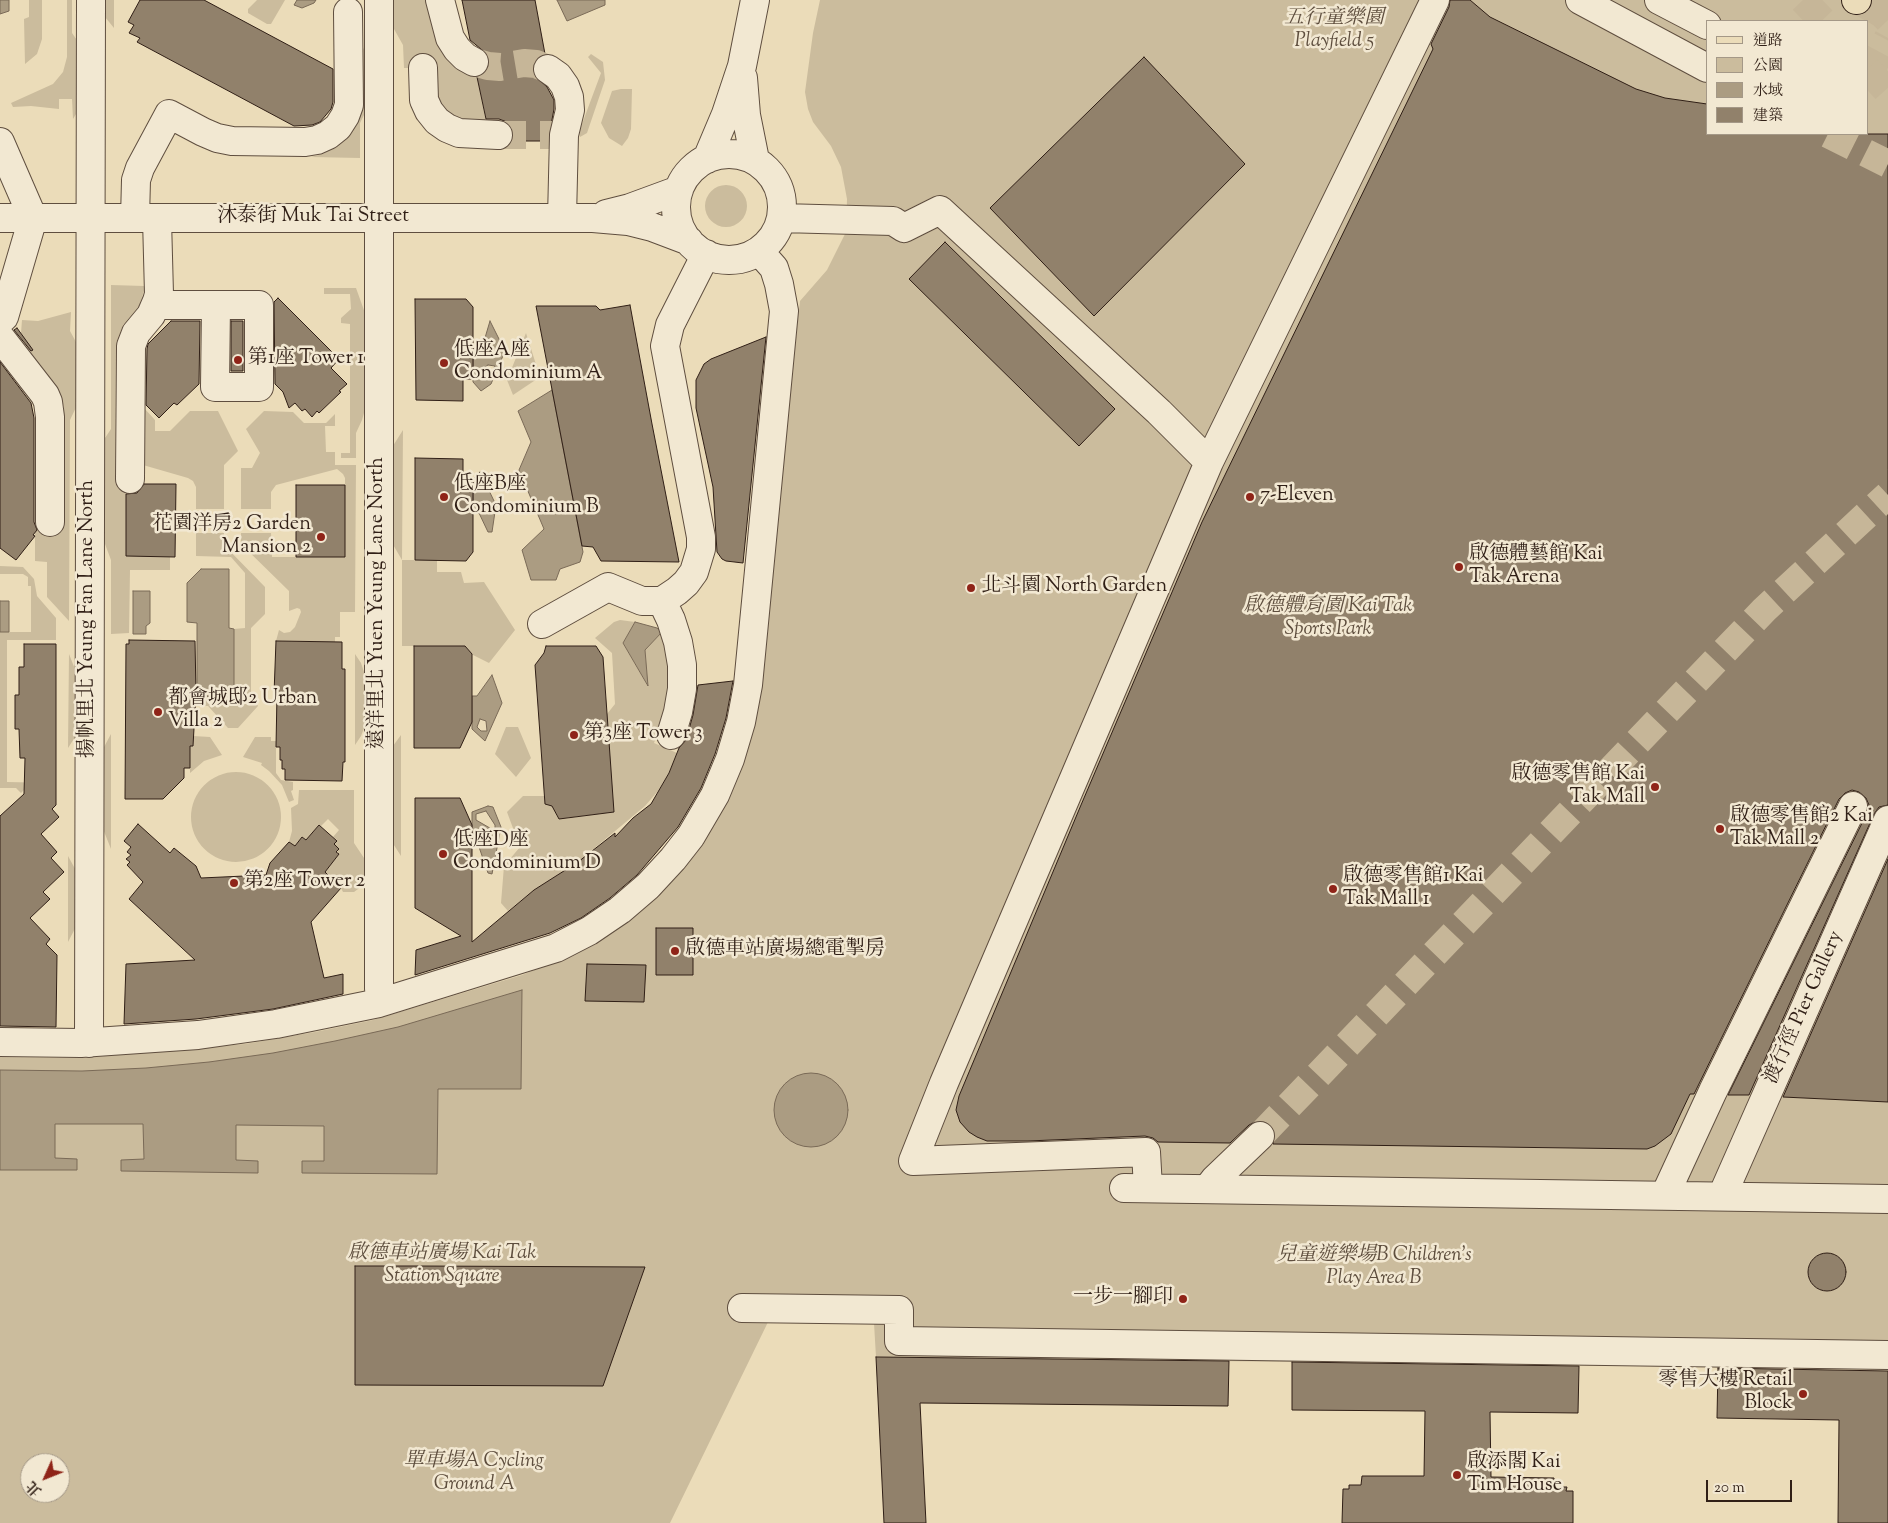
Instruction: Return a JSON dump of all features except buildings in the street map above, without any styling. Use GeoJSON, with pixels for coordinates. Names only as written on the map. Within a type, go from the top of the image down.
{"type":"FeatureCollection","features":[{"type":"Feature","properties":{"kind":"street","name":"揚帆里北 Yeung Fan Lane North"},"geometry":{"type":"LineString","coordinates":[[89,1032],[90,0]]}},
{"type":"Feature","properties":{"kind":"street","name":"遠洋里北 Yuen Yeung Lane North"},"geometry":{"type":"LineString","coordinates":[[379,0],[379,989]]}},
{"type":"Feature","properties":{"kind":"street"},"geometry":{"type":"LineString","coordinates":[[440,0],[450,38],[457,49],[474,62]]}},
{"type":"Feature","properties":{"kind":"street"},"geometry":{"type":"LineString","coordinates":[[707,159],[726,114],[742,66],[755,0]]}},
{"type":"Feature","properties":{"kind":"street"},"geometry":{"type":"LineString","coordinates":[[1435,0],[1210,462],[944,1083],[913,1161],[1146,1152],[1136,1188],[1888,1199]]}},
{"type":"Feature","properties":{"kind":"street"},"geometry":{"type":"LineString","coordinates":[[1580,0],[1706,67]]}},
{"type":"Feature","properties":{"kind":"street"},"geometry":{"type":"LineString","coordinates":[[1659,0],[1706,24]]}},
{"type":"Feature","properties":{"kind":"street"},"geometry":{"type":"LineString","coordinates":[[130,479],[131,346],[136,332],[151,315],[159,294],[146,218],[136,180],[140,168],[169,114],[217,138],[232,141],[305,142],[317,140],[328,135],[338,127],[345,116],[348,105],[348,12]]}},
{"type":"Feature","properties":{"kind":"street"},"geometry":{"type":"LineString","coordinates":[[542,624],[608,587],[642,601],[662,600],[677,592],[694,572],[701,549],[701,536],[665,346],[670,325],[698,247],[683,232],[676,206],[679,190],[686,175],[707,159],[716,155],[736,154],[755,160],[746,114],[742,66]]}},
{"type":"Feature","properties":{"kind":"street"},"geometry":{"type":"LineString","coordinates":[[423,68],[424,100],[429,111],[437,121],[447,128],[459,132],[498,135]]}},
{"type":"Feature","properties":{"kind":"street"},"geometry":{"type":"LineString","coordinates":[[548,69],[558,76],[565,86],[569,97],[570,110],[560,135],[562,218]]}},
{"type":"Feature","properties":{"kind":"street"},"geometry":{"type":"LineString","coordinates":[[0,142],[33,218],[4,317],[0,320]]}},
{"type":"Feature","properties":{"kind":"street","name":"沐泰街 Muk Tai Street"},"geometry":{"type":"LineString","coordinates":[[0,218],[593,218],[628,221],[644,225],[698,247],[715,258],[733,259],[759,250],[769,242],[776,232],[781,218],[782,207],[779,188],[770,173],[755,160]]}},
{"type":"Feature","properties":{"kind":"street","name":"沐泰街 Muk Tai Street"},"geometry":{"type":"LineString","coordinates":[[593,218],[630,208],[679,190]]}},
{"type":"Feature","properties":{"kind":"street"},"geometry":{"type":"LineString","coordinates":[[781,218],[893,221],[904,228],[940,210],[1159,412],[1210,462]]}},
{"type":"Feature","properties":{"kind":"street"},"geometry":{"type":"LineString","coordinates":[[0,1042],[89,1032],[198,1035],[314,1017],[390,1000],[556,948],[589,931],[620,910],[648,886],[673,859],[696,828],[719,786],[730,759],[741,722],[748,685],[784,311],[780,284],[774,268],[759,250]]}},
{"type":"Feature","properties":{"kind":"street"},"geometry":{"type":"LineString","coordinates":[[156,305],[216,305]]}},
{"type":"Feature","properties":{"kind":"street"},"geometry":{"type":"LineString","coordinates":[[0,337],[41,388],[50,409],[50,522]]}},
{"type":"Feature","properties":{"kind":"street"},"geometry":{"type":"LineString","coordinates":[[662,600],[678,642],[682,665],[682,689],[678,712],[670,735]]}},
{"type":"Feature","properties":{"kind":"street"},"geometry":{"type":"LineString","coordinates":[[1665,1196],[1712,1091],[1853,806]]}},
{"type":"Feature","properties":{"kind":"street","name":"渡行徑 Pier Gallery"},"geometry":{"type":"LineString","coordinates":[[1722,1196],[1888,820]]}},
{"type":"Feature","properties":{"kind":"street"},"geometry":{"type":"LineString","coordinates":[[1208,1188],[1215,1178],[1260,1136]]}},
{"type":"Feature","properties":{"kind":"street"},"geometry":{"type":"LineString","coordinates":[[742,1308],[899,1310],[899,1341],[1888,1355]]}},
{"type":"Feature","properties":{"kind":"green space"},"geometry":{"type":"Polygon","coordinates":[[[29,0],[42,0],[42,39],[37,54],[25,64],[24,19],[29,17],[29,0]]]}},
{"type":"Feature","properties":{"kind":"green space"},"geometry":{"type":"Polygon","coordinates":[[[67,0],[72,0],[72,33],[79,43],[79,109],[73,119],[72,99],[59,99],[59,109],[31,106],[13,107],[11,103],[53,84],[63,72],[67,57],[67,0]]]}},
{"type":"Feature","properties":{"kind":"green space"},"geometry":{"type":"Polygon","coordinates":[[[98,0],[114,0],[114,28],[105,17],[98,0]]]}},
{"type":"Feature","properties":{"kind":"green space"},"geometry":{"type":"Polygon","coordinates":[[[257,0],[285,0],[271,24],[267,24],[248,13],[248,9],[257,0]]]}},
{"type":"Feature","properties":{"kind":"green space"},"geometry":{"type":"Polygon","coordinates":[[[386,0],[427,0],[438,44],[458,68],[477,77],[486,121],[462,120],[446,111],[440,105],[437,96],[435,68],[404,68],[403,45],[394,29],[386,0]]]}},
{"type":"Feature","properties":{"kind":"green space","name":"啟德體育園 Kai Tak Sports Park"},"geometry":{"type":"Polygon","coordinates":[[[820,0],[1888,0],[1888,1369],[876,1357],[874,1323],[769,1320],[670,1523],[0,1523],[0,1057],[81,1058],[245,1044],[373,1020],[522,975],[581,951],[626,923],[667,887],[686,865],[727,801],[771,565],[800,301],[827,270],[846,232],[847,199],[841,167],[831,146],[813,122],[805,92],[813,33],[820,0]]]}},
{"type":"Feature","properties":{"kind":"green space"},"geometry":{"type":"Polygon","coordinates":[[[360,40],[369,62],[366,111],[360,123],[360,158],[311,157],[335,148],[345,139],[360,40]]]}},
{"type":"Feature","properties":{"kind":"green space"},"geometry":{"type":"Polygon","coordinates":[[[591,54],[603,62],[605,80],[587,133],[580,137],[579,132],[601,73],[588,57],[591,54]]]}},
{"type":"Feature","properties":{"kind":"green space"},"geometry":{"type":"Polygon","coordinates":[[[632,89],[631,129],[628,138],[622,146],[609,138],[601,123],[612,91],[632,89]]]}},
{"type":"Feature","properties":{"kind":"green space"},"geometry":{"type":"Polygon","coordinates":[[[722,185],[730,185],[741,191],[747,206],[741,221],[730,227],[722,227],[711,221],[705,210],[705,202],[711,191],[722,185]]]}},
{"type":"Feature","properties":{"kind":"green space"},"geometry":{"type":"Polygon","coordinates":[[[111,285],[144,286],[139,306],[123,325],[116,343],[115,479],[127,480],[126,556],[170,556],[170,570],[130,570],[129,633],[111,634],[111,560],[102,536],[103,441],[111,429],[111,285]]]}},
{"type":"Feature","properties":{"kind":"green space"},"geometry":{"type":"Polygon","coordinates":[[[324,288],[356,288],[365,313],[368,399],[356,433],[356,458],[341,458],[341,453],[350,453],[350,324],[341,323],[341,318],[351,309],[350,294],[324,294],[324,288]]]}},
{"type":"Feature","properties":{"kind":"green space"},"geometry":{"type":"Polygon","coordinates":[[[71,312],[70,331],[76,342],[81,361],[81,397],[70,420],[69,621],[47,597],[47,562],[35,561],[35,527],[64,527],[64,407],[57,388],[27,348],[21,333],[22,320],[38,321],[71,312]]]}},
{"type":"Feature","properties":{"kind":"green space"},"geometry":{"type":"Polygon","coordinates":[[[526,333],[540,377],[513,395],[507,380],[526,333]]]}},
{"type":"Feature","properties":{"kind":"green space"},"geometry":{"type":"Polygon","coordinates":[[[144,408],[155,420],[155,431],[170,431],[190,411],[218,411],[238,451],[224,465],[224,509],[196,509],[196,487],[193,481],[143,465],[144,408]]]}},
{"type":"Feature","properties":{"kind":"green space"},"geometry":{"type":"Polygon","coordinates":[[[264,411],[293,412],[304,423],[326,423],[335,414],[335,426],[325,426],[326,452],[335,452],[335,465],[356,465],[355,612],[340,612],[340,637],[335,637],[335,642],[276,641],[279,630],[284,633],[290,632],[295,627],[301,612],[300,609],[297,608],[289,611],[289,591],[241,544],[241,533],[271,533],[272,557],[345,557],[345,478],[337,469],[276,485],[271,492],[271,509],[241,509],[241,468],[252,468],[260,453],[246,429],[264,411]]]}},
{"type":"Feature","properties":{"kind":"green space"},"geometry":{"type":"Polygon","coordinates":[[[403,430],[402,560],[388,536],[391,449],[403,430]]]}},
{"type":"Feature","properties":{"kind":"green space"},"geometry":{"type":"Polygon","coordinates":[[[196,533],[224,533],[224,545],[265,587],[265,614],[251,628],[251,695],[258,706],[238,728],[228,728],[208,706],[190,706],[196,693],[196,696],[234,696],[234,629],[245,628],[245,573],[231,557],[196,556],[196,533]]]}},
{"type":"Feature","properties":{"kind":"green space"},"geometry":{"type":"Polygon","coordinates":[[[402,560],[437,560],[437,572],[461,572],[464,583],[484,582],[515,630],[489,663],[469,653],[468,649],[463,646],[402,646],[402,560]]]}},
{"type":"Feature","properties":{"kind":"green space"},"geometry":{"type":"Polygon","coordinates":[[[0,566],[23,567],[34,579],[37,596],[56,618],[56,640],[7,640],[7,782],[56,783],[55,798],[25,789],[21,793],[16,788],[0,788],[0,632],[31,632],[31,586],[28,586],[28,577],[23,574],[0,574],[0,566]]]}},
{"type":"Feature","properties":{"kind":"green space"},"geometry":{"type":"Polygon","coordinates":[[[620,620],[635,622],[623,643],[647,685],[645,650],[662,632],[669,667],[669,688],[666,709],[654,743],[677,753],[669,773],[658,791],[645,806],[578,862],[534,890],[508,911],[501,903],[504,866],[520,847],[507,812],[523,796],[544,796],[555,805],[557,816],[563,819],[603,813],[607,714],[615,704],[612,653],[595,638],[614,622],[620,620]]]}},
{"type":"Feature","properties":{"kind":"green space"},"geometry":{"type":"Polygon","coordinates":[[[69,654],[80,682],[77,734],[68,748],[69,654]]]}},
{"type":"Feature","properties":{"kind":"green space"},"geometry":{"type":"Polygon","coordinates":[[[355,654],[361,663],[368,684],[367,720],[361,736],[355,745],[355,654]]]}},
{"type":"Feature","properties":{"kind":"green space"},"geometry":{"type":"Polygon","coordinates":[[[506,727],[518,727],[531,758],[516,777],[495,754],[506,727]]]}},
{"type":"Feature","properties":{"kind":"green space"},"geometry":{"type":"Polygon","coordinates":[[[111,734],[111,849],[97,814],[98,761],[111,734]]]}},
{"type":"Feature","properties":{"kind":"green space"},"geometry":{"type":"Polygon","coordinates":[[[401,735],[401,856],[392,842],[388,757],[401,735]]]}},
{"type":"Feature","properties":{"kind":"green space"},"geometry":{"type":"Polygon","coordinates":[[[193,736],[210,737],[222,755],[204,761],[190,773],[190,746],[193,736]]]}},
{"type":"Feature","properties":{"kind":"green space"},"geometry":{"type":"Polygon","coordinates":[[[255,737],[271,737],[271,741],[276,741],[276,773],[281,780],[293,782],[293,790],[291,791],[294,800],[289,802],[282,785],[261,765],[262,763],[243,757],[255,737]]]}},
{"type":"Feature","properties":{"kind":"green space"},"geometry":{"type":"Polygon","coordinates":[[[236,772],[253,776],[268,785],[277,800],[281,817],[277,834],[268,849],[253,858],[236,862],[219,858],[204,849],[195,834],[191,817],[195,800],[204,785],[219,776],[236,772]]]}},
{"type":"Feature","properties":{"kind":"green space"},"geometry":{"type":"Polygon","coordinates":[[[299,790],[354,790],[354,843],[366,861],[366,879],[362,886],[354,892],[343,892],[324,873],[339,854],[334,844],[337,840],[333,837],[339,830],[328,819],[321,826],[319,825],[306,840],[302,837],[295,846],[289,842],[292,831],[291,808],[298,804],[299,790]]]}},
{"type":"Feature","properties":{"kind":"green space"},"geometry":{"type":"Polygon","coordinates":[[[68,856],[79,876],[80,919],[68,942],[68,856]]]}},
{"type":"Feature","properties":{"kind":"water"},"geometry":{"type":"Polygon","coordinates":[[[0,0],[9,0],[9,11],[0,14],[0,0]]]}},
{"type":"Feature","properties":{"kind":"water"},"geometry":{"type":"Polygon","coordinates":[[[297,0],[316,0],[314,3],[302,8],[294,5],[297,0]]]}},
{"type":"Feature","properties":{"kind":"water"},"geometry":{"type":"Polygon","coordinates":[[[557,0],[605,0],[605,5],[567,21],[557,0]]]}},
{"type":"Feature","properties":{"kind":"water"},"geometry":{"type":"Polygon","coordinates":[[[490,321],[505,351],[491,384],[481,391],[473,382],[473,348],[482,348],[490,321]],[[488,365],[482,369],[486,378],[490,378],[495,366],[488,365]]]}},
{"type":"Feature","properties":{"kind":"water"},"geometry":{"type":"Polygon","coordinates":[[[552,390],[583,552],[580,562],[560,569],[556,580],[531,580],[522,550],[544,529],[519,470],[531,442],[518,411],[552,390]]]}},
{"type":"Feature","properties":{"kind":"water"},"geometry":{"type":"Polygon","coordinates":[[[480,472],[496,505],[492,532],[488,532],[479,513],[473,513],[473,479],[480,472]]]}},
{"type":"Feature","properties":{"kind":"water"},"geometry":{"type":"Polygon","coordinates":[[[201,569],[229,569],[229,628],[234,629],[234,697],[197,696],[197,623],[187,622],[187,583],[201,569]]]}},
{"type":"Feature","properties":{"kind":"water"},"geometry":{"type":"Polygon","coordinates":[[[133,591],[150,591],[150,623],[146,626],[146,634],[133,634],[133,591]]]}},
{"type":"Feature","properties":{"kind":"water"},"geometry":{"type":"Polygon","coordinates":[[[0,601],[9,601],[9,632],[0,632],[0,601]]]}},
{"type":"Feature","properties":{"kind":"water"},"geometry":{"type":"Polygon","coordinates":[[[635,622],[657,628],[662,632],[645,650],[648,686],[623,643],[635,622]]]}},
{"type":"Feature","properties":{"kind":"water"},"geometry":{"type":"Polygon","coordinates":[[[492,675],[502,703],[485,741],[472,729],[472,696],[477,696],[492,675]],[[480,719],[477,727],[481,731],[487,731],[486,721],[480,719]]]}},
{"type":"Feature","properties":{"kind":"water"},"geometry":{"type":"Polygon","coordinates":[[[488,806],[493,807],[501,827],[492,874],[488,873],[479,847],[472,847],[472,812],[488,806]],[[486,811],[476,814],[476,820],[495,831],[495,825],[486,811]]]}},
{"type":"Feature","properties":{"kind":"water"},"geometry":{"type":"Polygon","coordinates":[[[522,990],[521,1089],[438,1089],[437,1174],[302,1173],[302,1161],[324,1161],[324,1126],[236,1125],[236,1160],[258,1161],[258,1173],[121,1171],[121,1160],[144,1159],[143,1124],[55,1124],[55,1158],[77,1159],[77,1170],[0,1170],[0,1070],[82,1071],[146,1068],[273,1053],[398,1027],[522,990]]]}},
{"type":"Feature","properties":{"kind":"water"},"geometry":{"type":"Polygon","coordinates":[[[811,1073],[825,1076],[837,1084],[845,1096],[848,1110],[845,1124],[837,1136],[825,1144],[811,1147],[797,1144],[785,1136],[777,1124],[774,1110],[777,1096],[785,1084],[797,1076],[811,1073]]]}},
{"type":"Feature","properties":{"kind":"tunnel"},"geometry":{"type":"LineString","coordinates":[[1803,0],[1822,20]]}},
{"type":"Feature","properties":{"kind":"tunnel"},"geometry":{"type":"LineString","coordinates":[[1857,0],[1888,17]]}},
{"type":"Feature","properties":{"kind":"tunnel"},"geometry":{"type":"LineString","coordinates":[[1869,0],[1888,20]]}},
{"type":"Feature","properties":{"kind":"tunnel"},"geometry":{"type":"LineString","coordinates":[[1868,75],[1888,38]]}},
{"type":"Feature","properties":{"kind":"tunnel"},"geometry":{"type":"LineString","coordinates":[[474,62],[500,67],[524,63],[536,64],[548,69]]}},
{"type":"Feature","properties":{"kind":"tunnel"},"geometry":{"type":"LineString","coordinates":[[1868,70],[1888,92]]}},
{"type":"Feature","properties":{"kind":"tunnel"},"geometry":{"type":"LineString","coordinates":[[498,135],[556,135]]}},
{"type":"Feature","properties":{"kind":"tunnel"},"geometry":{"type":"LineString","coordinates":[[1830,135],[1888,164]]}},
{"type":"Feature","properties":{"kind":"tunnel"},"geometry":{"type":"LineString","coordinates":[[1260,1136],[1764,610],[1888,495]]}},
{"type":"Feature","properties":{"kind":"place","name":"第1座 Tower 1"},"geometry":{"type":"Point","coordinates":[238,360]}},
{"type":"Feature","properties":{"kind":"place","name":"低座A座 Condominium A"},"geometry":{"type":"Point","coordinates":[444,363]}},
{"type":"Feature","properties":{"kind":"place","name":"低座B座 Condominium B"},"geometry":{"type":"Point","coordinates":[444,497]}},
{"type":"Feature","properties":{"kind":"place","name":"7-Eleven"},"geometry":{"type":"Point","coordinates":[1250,497]}},
{"type":"Feature","properties":{"kind":"place","name":"花園洋房2 Garden Mansion 2"},"geometry":{"type":"Point","coordinates":[321,537]}},
{"type":"Feature","properties":{"kind":"place","name":"啟德體藝館 Kai Tak Arena"},"geometry":{"type":"Point","coordinates":[1459,567]}},
{"type":"Feature","properties":{"kind":"place","name":"北斗園 North Garden"},"geometry":{"type":"Point","coordinates":[971,588]}},
{"type":"Feature","properties":{"kind":"place","name":"都會城邸2 Urban Villa 2"},"geometry":{"type":"Point","coordinates":[158,712]}},
{"type":"Feature","properties":{"kind":"place","name":"第3座 Tower 3"},"geometry":{"type":"Point","coordinates":[574,735]}},
{"type":"Feature","properties":{"kind":"place","name":"啟德零售館 Kai Tak Mall"},"geometry":{"type":"Point","coordinates":[1655,787]}},
{"type":"Feature","properties":{"kind":"place","name":"啟德零售館2 Kai Tak Mall 2"},"geometry":{"type":"Point","coordinates":[1720,829]}},
{"type":"Feature","properties":{"kind":"place","name":"低座D座 Condominium D"},"geometry":{"type":"Point","coordinates":[443,854]}},
{"type":"Feature","properties":{"kind":"place","name":"第2座 Tower 2"},"geometry":{"type":"Point","coordinates":[234,883]}},
{"type":"Feature","properties":{"kind":"place","name":"啟德零售館1 Kai Tak Mall 1"},"geometry":{"type":"Point","coordinates":[1333,889]}},
{"type":"Feature","properties":{"kind":"place","name":"啟德車站廣場總電掣房"},"geometry":{"type":"Point","coordinates":[675,951]}},
{"type":"Feature","properties":{"kind":"place","name":"一步一腳印"},"geometry":{"type":"Point","coordinates":[1183,1299]}},
{"type":"Feature","properties":{"kind":"place","name":"零售大樓 Retail Block"},"geometry":{"type":"Point","coordinates":[1803,1394]}},
{"type":"Feature","properties":{"kind":"place","name":"啟添閣 Kai Tim House"},"geometry":{"type":"Point","coordinates":[1457,1475]}},
{"type":"Feature","properties":{"kind":"park label","name":"五行童樂園 Playfield 5"},"geometry":{"type":"Point","coordinates":[1334,32]}},
{"type":"Feature","properties":{"kind":"park label","name":"啟德車站廣場 Kai Tak Station Square"},"geometry":{"type":"Point","coordinates":[442,1266]}},
{"type":"Feature","properties":{"kind":"park label","name":"兒童遊樂場B Children's Play Area B"},"geometry":{"type":"Point","coordinates":[1374,1268]}},
{"type":"Feature","properties":{"kind":"park label","name":"單車場A Cycling Ground A"},"geometry":{"type":"Point","coordinates":[474,1474]}}]}
